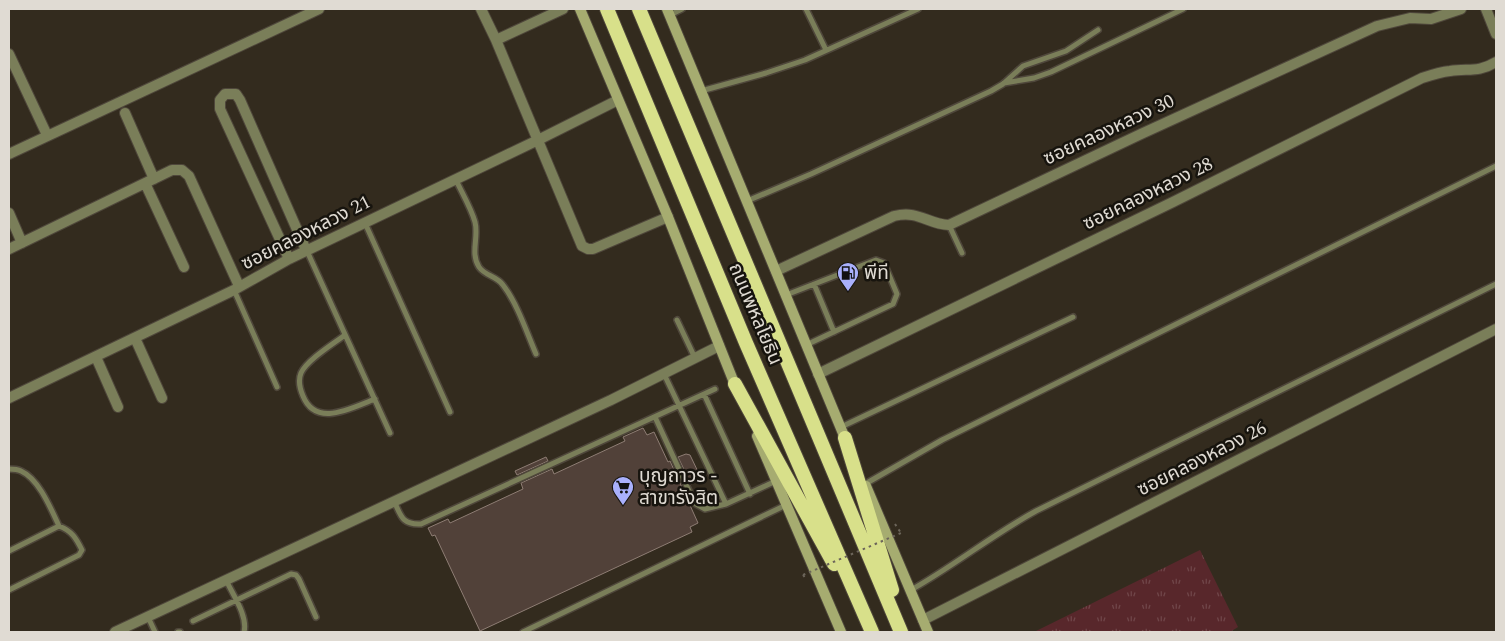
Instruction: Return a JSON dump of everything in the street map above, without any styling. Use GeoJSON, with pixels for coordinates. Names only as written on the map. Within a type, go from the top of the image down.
{"type":"FeatureCollection","features":[{"type":"Feature","properties":{"kind":"highway","name":"ถนนพหลโยธิน"},"geometry":{"type":"LineString","coordinates":[[607,9],[746,343],[872,632]]}},
{"type":"Feature","properties":{"kind":"highway","name":"ถนนพหลโยธิน"},"geometry":{"type":"LineString","coordinates":[[639,9],[903,632]]}},
{"type":"Feature","properties":{"kind":"highway"},"geometry":{"type":"LineString","coordinates":[[735,384],[872,632]]}},
{"type":"Feature","properties":{"kind":"highway"},"geometry":{"type":"LineString","coordinates":[[843,433],[903,632]]}},
{"type":"Feature","properties":{"kind":"main road"},"geometry":{"type":"LineString","coordinates":[[580,9],[668,217],[719,346],[841,632]]}},
{"type":"Feature","properties":{"kind":"main road","name":"ถนนพหลโยธิน"},"geometry":{"type":"LineString","coordinates":[[668,12],[785,296],[928,632]]}},
{"type":"Feature","properties":{"kind":"street"},"geometry":{"type":"LineString","coordinates":[[9,154],[319,9]]}},
{"type":"Feature","properties":{"kind":"street"},"geometry":{"type":"LineString","coordinates":[[481,9],[496,40],[582,246],[592,249],[668,217]]}},
{"type":"Feature","properties":{"kind":"street"},"geometry":{"type":"LineString","coordinates":[[496,40],[562,9]]}},
{"type":"Feature","properties":{"kind":"street","name":"ซอยคลองหลวง 30"},"geometry":{"type":"LineString","coordinates":[[949,225],[1141,134],[1377,26],[1410,18],[1431,19],[1461,9]]}},
{"type":"Feature","properties":{"kind":"street"},"geometry":{"type":"LineString","coordinates":[[1486,9],[1496,34]]}},
{"type":"Feature","properties":{"kind":"street"},"geometry":{"type":"LineString","coordinates":[[9,54],[47,135]]}},
{"type":"Feature","properties":{"kind":"street","name":"ซอยคลองหลวง 28"},"geometry":{"type":"LineString","coordinates":[[818,374],[1173,202],[1422,78],[1451,70],[1488,68],[1496,62]]}},
{"type":"Feature","properties":{"kind":"street"},"geometry":{"type":"LineString","coordinates":[[289,259],[220,109],[220,100],[225,94],[236,94],[240,100],[306,250]]}},
{"type":"Feature","properties":{"kind":"street","name":"ซอยคลองหลวง 21"},"geometry":{"type":"LineString","coordinates":[[9,398],[236,288],[306,250],[618,100]]}},
{"type":"Feature","properties":{"kind":"street"},"geometry":{"type":"LineString","coordinates":[[125,113],[184,267]]}},
{"type":"Feature","properties":{"kind":"street"},"geometry":{"type":"LineString","coordinates":[[9,249],[172,170],[182,170],[189,176],[236,288]]}},
{"type":"Feature","properties":{"kind":"street"},"geometry":{"type":"LineString","coordinates":[[9,213],[22,243]]}},
{"type":"Feature","properties":{"kind":"street"},"geometry":{"type":"LineString","coordinates":[[776,271],[894,216],[906,213],[914,214],[949,225]]}},
{"type":"Feature","properties":{"kind":"street","name":"ซอยคลองหลวง 26"},"geometry":{"type":"LineString","coordinates":[[923,620],[1496,329]]}},
{"type":"Feature","properties":{"kind":"street"},"geometry":{"type":"LineString","coordinates":[[135,338],[162,398]]}},
{"type":"Feature","properties":{"kind":"street"},"geometry":{"type":"LineString","coordinates":[[115,632],[664,374],[719,346]]}},
{"type":"Feature","properties":{"kind":"street"},"geometry":{"type":"LineString","coordinates":[[96,357],[118,407]]}},
{"type":"Feature","properties":{"kind":"lane"},"geometry":{"type":"LineString","coordinates":[[668,12],[682,9]]}},
{"type":"Feature","properties":{"kind":"lane"},"geometry":{"type":"LineString","coordinates":[[806,9],[826,50]]}},
{"type":"Feature","properties":{"kind":"lane"},"geometry":{"type":"LineString","coordinates":[[700,91],[785,67],[918,9]]}},
{"type":"Feature","properties":{"kind":"lane"},"geometry":{"type":"LineString","coordinates":[[1003,84],[1034,78],[1051,72],[1183,9]]}},
{"type":"Feature","properties":{"kind":"lane"},"geometry":{"type":"LineString","coordinates":[[747,202],[990,91],[1003,84],[1024,66],[1066,51],[1098,30]]}},
{"type":"Feature","properties":{"kind":"lane"},"geometry":{"type":"LineString","coordinates":[[865,484],[942,440],[1496,166]]}},
{"type":"Feature","properties":{"kind":"lane"},"geometry":{"type":"LineString","coordinates":[[456,179],[475,220],[475,254],[479,267],[487,274],[497,278],[508,292],[536,354]]}},
{"type":"Feature","properties":{"kind":"lane"},"geometry":{"type":"LineString","coordinates":[[365,222],[450,412]]}},
{"type":"Feature","properties":{"kind":"lane"},"geometry":{"type":"LineString","coordinates":[[949,225],[962,253]]}},
{"type":"Feature","properties":{"kind":"lane"},"geometry":{"type":"LineString","coordinates":[[306,250],[390,433]]}},
{"type":"Feature","properties":{"kind":"lane"},"geometry":{"type":"LineString","coordinates":[[785,296],[876,260],[884,264],[896,294],[893,304],[806,345]]}},
{"type":"Feature","properties":{"kind":"lane"},"geometry":{"type":"LineString","coordinates":[[814,284],[834,332]]}},
{"type":"Feature","properties":{"kind":"lane"},"geometry":{"type":"LineString","coordinates":[[910,590],[944,571],[1010,526],[1036,511],[1496,284]]}},
{"type":"Feature","properties":{"kind":"lane"},"geometry":{"type":"LineString","coordinates":[[236,288],[276,387]]}},
{"type":"Feature","properties":{"kind":"lane"},"geometry":{"type":"LineString","coordinates":[[843,433],[1073,317]]}},
{"type":"Feature","properties":{"kind":"lane"},"geometry":{"type":"LineString","coordinates":[[678,320],[695,359]]}},
{"type":"Feature","properties":{"kind":"lane"},"geometry":{"type":"LineString","coordinates":[[345,335],[309,362],[301,373],[299,381],[303,395],[310,408],[318,413],[342,411],[374,399]]}},
{"type":"Feature","properties":{"kind":"lane"},"geometry":{"type":"LineString","coordinates":[[664,374],[726,504]]}},
{"type":"Feature","properties":{"kind":"lane"},"geometry":{"type":"LineString","coordinates":[[394,501],[404,520],[411,524],[421,524],[715,389]]}},
{"type":"Feature","properties":{"kind":"lane"},"geometry":{"type":"LineString","coordinates":[[704,394],[750,494]]}},
{"type":"Feature","properties":{"kind":"lane"},"geometry":{"type":"LineString","coordinates":[[655,416],[696,504],[705,509],[726,504],[776,481]]}},
{"type":"Feature","properties":{"kind":"lane"},"geometry":{"type":"LineString","coordinates":[[9,469],[20,470],[32,480],[46,499],[59,526],[74,534],[82,550],[79,555],[9,590]]}},
{"type":"Feature","properties":{"kind":"lane"},"geometry":{"type":"LineString","coordinates":[[523,632],[786,505]]}},
{"type":"Feature","properties":{"kind":"lane"},"geometry":{"type":"LineString","coordinates":[[9,551],[59,526]]}},
{"type":"Feature","properties":{"kind":"lane"},"geometry":{"type":"LineString","coordinates":[[193,621],[291,574],[296,575],[303,586],[316,617]]}},
{"type":"Feature","properties":{"kind":"lane"},"geometry":{"type":"LineString","coordinates":[[226,580],[243,617],[244,632]]}},
{"type":"Feature","properties":{"kind":"lane"},"geometry":{"type":"LineString","coordinates":[[148,617],[155,632]]}},
{"type":"Feature","properties":{"kind":"path"},"geometry":{"type":"LineString","coordinates":[[803,575],[901,533]]}},
{"type":"Feature","properties":{"kind":"green space"},"geometry":{"type":"Polygon","coordinates":[[[1200,550],[1238,627],[1230,632],[1034,632],[1200,550]]]}},
{"type":"Feature","properties":{"kind":"building"},"geometry":{"type":"Polygon","coordinates":[[[643,428],[647,435],[654,432],[668,462],[670,461],[698,523],[690,527],[692,532],[480,631],[435,535],[432,536],[428,528],[448,519],[450,523],[523,489],[521,483],[552,469],[554,474],[625,441],[623,437],[643,428]]]}},
{"type":"Feature","properties":{"kind":"building"},"geometry":{"type":"Polygon","coordinates":[[[686,454],[690,455],[701,478],[691,484],[678,457],[686,454]]]}},
{"type":"Feature","properties":{"kind":"building"},"geometry":{"type":"Polygon","coordinates":[[[546,457],[548,461],[517,475],[515,471],[546,457]]]}},
{"type":"Feature","properties":{"kind":"place","name":"พีที"},"geometry":{"type":"Point","coordinates":[848,292]}},
{"type":"Feature","properties":{"kind":"place","name":"บุญถาวร - สาขารังสิต"},"geometry":{"type":"Point","coordinates":[623,506]}}]}
